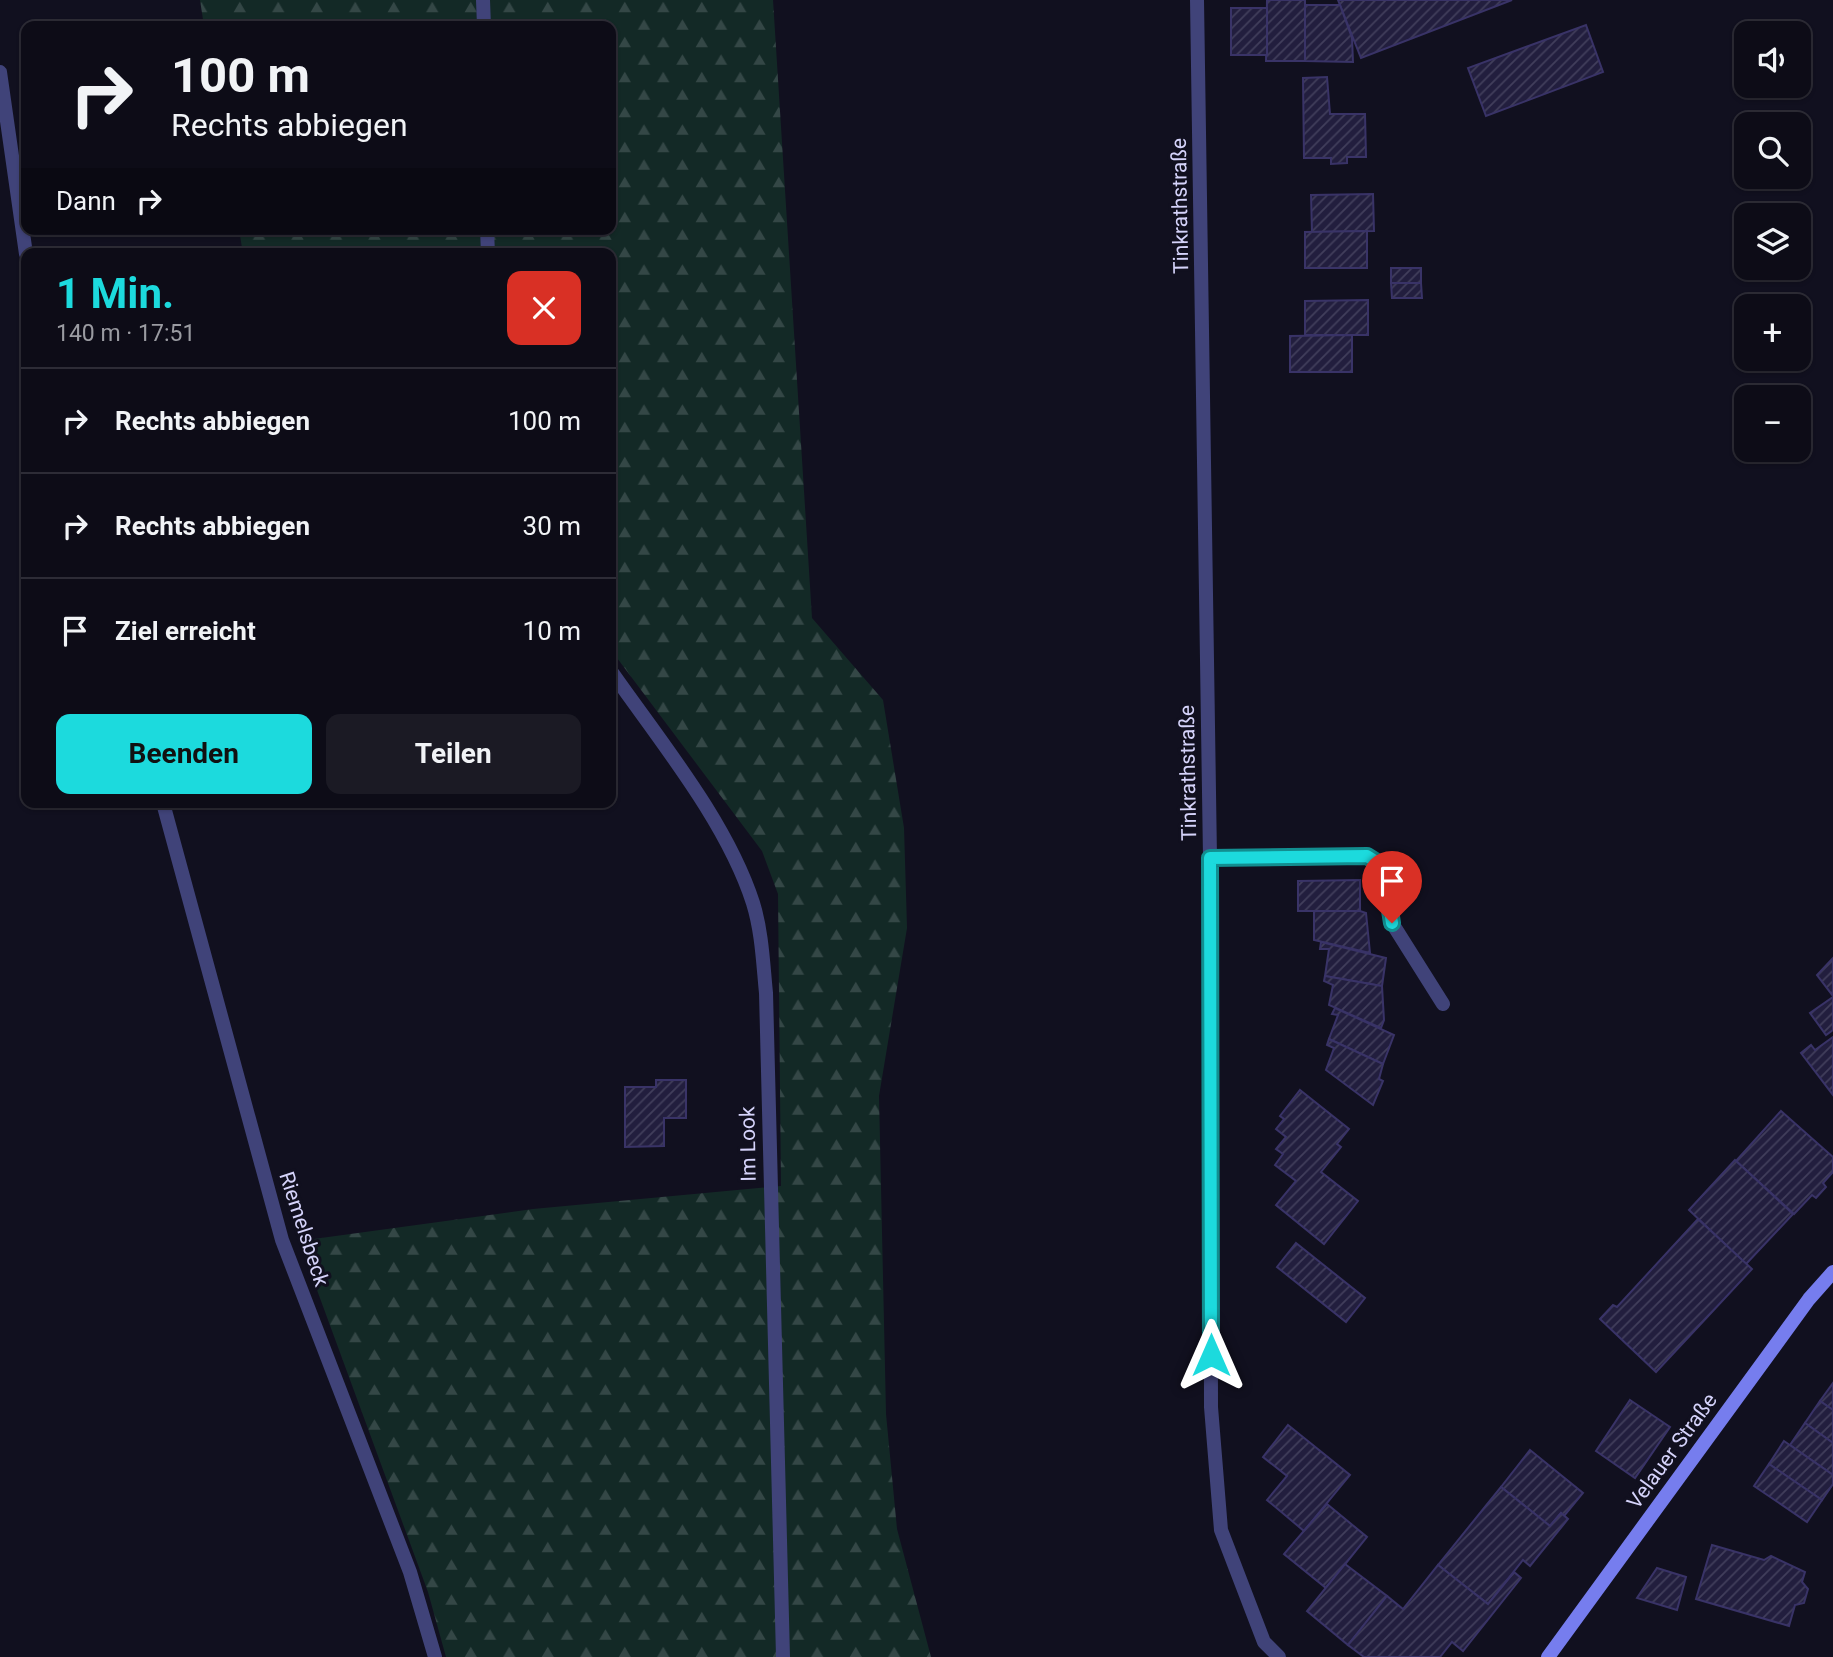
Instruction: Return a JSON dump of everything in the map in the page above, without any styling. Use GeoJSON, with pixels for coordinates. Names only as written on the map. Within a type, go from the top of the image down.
{"type":"FeatureCollection","features":[{"type":"Feature","properties":{"kind":"main road","name":"Velauer Straße"},"geometry":{"type":"LineString","coordinates":[[1548,1657],[1809,1299],[1833,1272]]}},
{"type":"Feature","properties":{"kind":"street"},"geometry":{"type":"LineString","coordinates":[[483,0],[484,21]]}},
{"type":"Feature","properties":{"kind":"street","name":"Tinkrathstraße"},"geometry":{"type":"LineString","coordinates":[[1197,0],[1210,858],[1213,1434],[1222,1530],[1264,1642],[1279,1657]]}},
{"type":"Feature","properties":{"kind":"street"},"geometry":{"type":"LineString","coordinates":[[0,72],[21,219]]}},
{"type":"Feature","properties":{"kind":"street","name":"Im Look"},"geometry":{"type":"LineString","coordinates":[[616,678],[696,793],[735,858],[753,904],[762,948],[766,993],[783,1657]]}},
{"type":"Feature","properties":{"kind":"street","name":"Riemelsbeck"},"geometry":{"type":"LineString","coordinates":[[164,808],[282,1240],[410,1572],[435,1657]]}},
{"type":"Feature","properties":{"kind":"street"},"geometry":{"type":"LineString","coordinates":[[1210,858],[1367,856],[1383,866],[1392,923],[1443,1004]]}},
{"type":"Feature","properties":{"kind":"green space"},"geometry":{"type":"Polygon","coordinates":[[[200,0],[773,0],[812,618],[883,700],[904,828],[907,928],[879,1096],[886,1414],[897,1529],[931,1657],[446,1657],[428,1592],[299,1241],[533,1209],[781,1186],[778,894],[762,851],[616,657],[616,248],[242,248],[240,235],[616,235],[616,21],[203,21],[200,0]]]}},
{"type":"Feature","properties":{"kind":"building"},"geometry":{"type":"Polygon","coordinates":[[[1267,0],[1305,0],[1305,61],[1266,61],[1267,0]]]}},
{"type":"Feature","properties":{"kind":"building"},"geometry":{"type":"Polygon","coordinates":[[[1338,0],[1512,0],[1361,58],[1338,0]]]}},
{"type":"Feature","properties":{"kind":"building"},"geometry":{"type":"Polygon","coordinates":[[[1305,5],[1340,5],[1352,38],[1353,62],[1305,61],[1305,5]]]}},
{"type":"Feature","properties":{"kind":"building"},"geometry":{"type":"Polygon","coordinates":[[[1231,8],[1267,8],[1267,55],[1231,55],[1231,8]]]}},
{"type":"Feature","properties":{"kind":"building"},"geometry":{"type":"Polygon","coordinates":[[[1586,25],[1603,72],[1486,116],[1468,68],[1586,25]]]}},
{"type":"Feature","properties":{"kind":"building"},"geometry":{"type":"Polygon","coordinates":[[[1327,77],[1330,114],[1365,114],[1366,157],[1347,157],[1347,163],[1331,164],[1331,158],[1304,158],[1303,78],[1327,77]]]}},
{"type":"Feature","properties":{"kind":"building"},"geometry":{"type":"Polygon","coordinates":[[[1373,194],[1374,231],[1312,232],[1311,195],[1373,194]]]}},
{"type":"Feature","properties":{"kind":"building"},"geometry":{"type":"Polygon","coordinates":[[[1367,231],[1367,268],[1305,268],[1305,232],[1367,231]]]}},
{"type":"Feature","properties":{"kind":"building"},"geometry":{"type":"Polygon","coordinates":[[[1391,268],[1421,268],[1421,283],[1391,283],[1391,268]]]}},
{"type":"Feature","properties":{"kind":"building"},"geometry":{"type":"Polygon","coordinates":[[[1391,283],[1421,283],[1422,298],[1392,298],[1391,283]]]}},
{"type":"Feature","properties":{"kind":"building"},"geometry":{"type":"Polygon","coordinates":[[[1368,300],[1368,335],[1305,335],[1305,301],[1368,300]]]}},
{"type":"Feature","properties":{"kind":"building"},"geometry":{"type":"Polygon","coordinates":[[[1352,335],[1352,372],[1290,372],[1290,336],[1352,335]]]}},
{"type":"Feature","properties":{"kind":"building"},"geometry":{"type":"Polygon","coordinates":[[[1360,880],[1360,911],[1298,911],[1298,881],[1360,880]]]}},
{"type":"Feature","properties":{"kind":"building"},"geometry":{"type":"Polygon","coordinates":[[[1314,911],[1366,913],[1370,953],[1314,940],[1314,911]]]}},
{"type":"Feature","properties":{"kind":"building"},"geometry":{"type":"Polygon","coordinates":[[[1321,942],[1386,958],[1382,986],[1325,976],[1329,949],[1320,949],[1321,942]]]}},
{"type":"Feature","properties":{"kind":"building"},"geometry":{"type":"Polygon","coordinates":[[[1833,958],[1833,996],[1817,975],[1833,958]]]}},
{"type":"Feature","properties":{"kind":"building"},"geometry":{"type":"Polygon","coordinates":[[[1325,976],[1382,986],[1384,1020],[1381,1028],[1329,1005],[1333,985],[1324,981],[1325,976]]]}},
{"type":"Feature","properties":{"kind":"building"},"geometry":{"type":"Polygon","coordinates":[[[1833,997],[1833,1030],[1826,1035],[1810,1013],[1833,997]]]}},
{"type":"Feature","properties":{"kind":"building"},"geometry":{"type":"Polygon","coordinates":[[[1335,1008],[1394,1035],[1383,1064],[1329,1039],[1338,1015],[1332,1014],[1335,1008]]]}},
{"type":"Feature","properties":{"kind":"building"},"geometry":{"type":"Polygon","coordinates":[[[1833,1037],[1833,1095],[1801,1053],[1811,1045],[1815,1050],[1833,1037]]]}},
{"type":"Feature","properties":{"kind":"building"},"geometry":{"type":"Polygon","coordinates":[[[1329,1039],[1383,1064],[1379,1079],[1383,1081],[1373,1105],[1326,1070],[1334,1048],[1327,1045],[1329,1039]]]}},
{"type":"Feature","properties":{"kind":"building"},"geometry":{"type":"Polygon","coordinates":[[[656,1080],[686,1080],[686,1118],[664,1118],[664,1146],[625,1147],[625,1087],[656,1087],[656,1080]]]}},
{"type":"Feature","properties":{"kind":"building"},"geometry":{"type":"Polygon","coordinates":[[[1300,1090],[1349,1129],[1337,1144],[1341,1147],[1321,1172],[1358,1201],[1324,1244],[1276,1205],[1296,1181],[1275,1165],[1283,1154],[1276,1149],[1286,1137],[1276,1129],[1284,1119],[1280,1116],[1300,1090]]]}},
{"type":"Feature","properties":{"kind":"building"},"geometry":{"type":"Polygon","coordinates":[[[1781,1111],[1833,1157],[1833,1172],[1823,1183],[1826,1187],[1816,1198],[1812,1195],[1794,1214],[1736,1161],[1781,1111]]]}},
{"type":"Feature","properties":{"kind":"building"},"geometry":{"type":"Polygon","coordinates":[[[1735,1160],[1793,1214],[1746,1264],[1689,1210],[1735,1160]]]}},
{"type":"Feature","properties":{"kind":"building"},"geometry":{"type":"Polygon","coordinates":[[[1698,1219],[1752,1269],[1656,1372],[1600,1319],[1613,1305],[1617,1307],[1698,1219]]]}},
{"type":"Feature","properties":{"kind":"building"},"geometry":{"type":"Polygon","coordinates":[[[1296,1243],[1365,1298],[1346,1322],[1277,1267],[1296,1243]]]}},
{"type":"Feature","properties":{"kind":"building"},"geometry":{"type":"Polygon","coordinates":[[[1833,1383],[1833,1410],[1820,1401],[1833,1383]]]}},
{"type":"Feature","properties":{"kind":"building"},"geometry":{"type":"Polygon","coordinates":[[[1630,1400],[1670,1427],[1635,1478],[1596,1451],[1630,1400]]]}},
{"type":"Feature","properties":{"kind":"building"},"geometry":{"type":"Polygon","coordinates":[[[1820,1401],[1833,1410],[1833,1443],[1805,1423],[1820,1401]]]}},
{"type":"Feature","properties":{"kind":"building"},"geometry":{"type":"Polygon","coordinates":[[[1805,1423],[1833,1443],[1833,1475],[1790,1445],[1805,1423]]]}},
{"type":"Feature","properties":{"kind":"building"},"geometry":{"type":"Polygon","coordinates":[[[1288,1425],[1350,1475],[1304,1531],[1267,1500],[1287,1476],[1263,1457],[1288,1425]]]}},
{"type":"Feature","properties":{"kind":"building"},"geometry":{"type":"Polygon","coordinates":[[[1784,1441],[1833,1475],[1833,1484],[1822,1500],[1769,1464],[1784,1441]]]}},
{"type":"Feature","properties":{"kind":"building"},"geometry":{"type":"Polygon","coordinates":[[[1530,1450],[1583,1493],[1564,1516],[1561,1513],[1550,1526],[1501,1487],[1530,1450]]]}},
{"type":"Feature","properties":{"kind":"building"},"geometry":{"type":"Polygon","coordinates":[[[1769,1464],[1822,1500],[1807,1522],[1754,1486],[1769,1464]]]}},
{"type":"Feature","properties":{"kind":"building"},"geometry":{"type":"Polygon","coordinates":[[[1501,1487],[1550,1526],[1561,1513],[1568,1519],[1530,1566],[1523,1560],[1488,1604],[1438,1565],[1501,1487]]]}},
{"type":"Feature","properties":{"kind":"building"},"geometry":{"type":"Polygon","coordinates":[[[1327,1504],[1367,1537],[1326,1588],[1284,1554],[1327,1504]]]}},
{"type":"Feature","properties":{"kind":"building"},"geometry":{"type":"Polygon","coordinates":[[[1712,1545],[1764,1560],[1771,1556],[1805,1572],[1802,1582],[1808,1589],[1804,1603],[1795,1605],[1789,1626],[1696,1599],[1712,1545]]]}},
{"type":"Feature","properties":{"kind":"building"},"geometry":{"type":"Polygon","coordinates":[[[1345,1564],[1387,1596],[1348,1645],[1307,1611],[1345,1564]]]}},
{"type":"Feature","properties":{"kind":"building"},"geometry":{"type":"Polygon","coordinates":[[[1438,1565],[1488,1604],[1514,1572],[1521,1578],[1463,1651],[1452,1642],[1440,1657],[1364,1657],[1348,1645],[1387,1596],[1403,1609],[1438,1565]]]}},
{"type":"Feature","properties":{"kind":"building"},"geometry":{"type":"Polygon","coordinates":[[[1657,1568],[1686,1577],[1677,1610],[1637,1598],[1657,1568]]]}},
{"type":"Feature","properties":{"kind":"route"},"geometry":{"type":"LineString","coordinates":[[1211,1355],[1210,858],[1367,856],[1383,866],[1392,923]]}}]}
